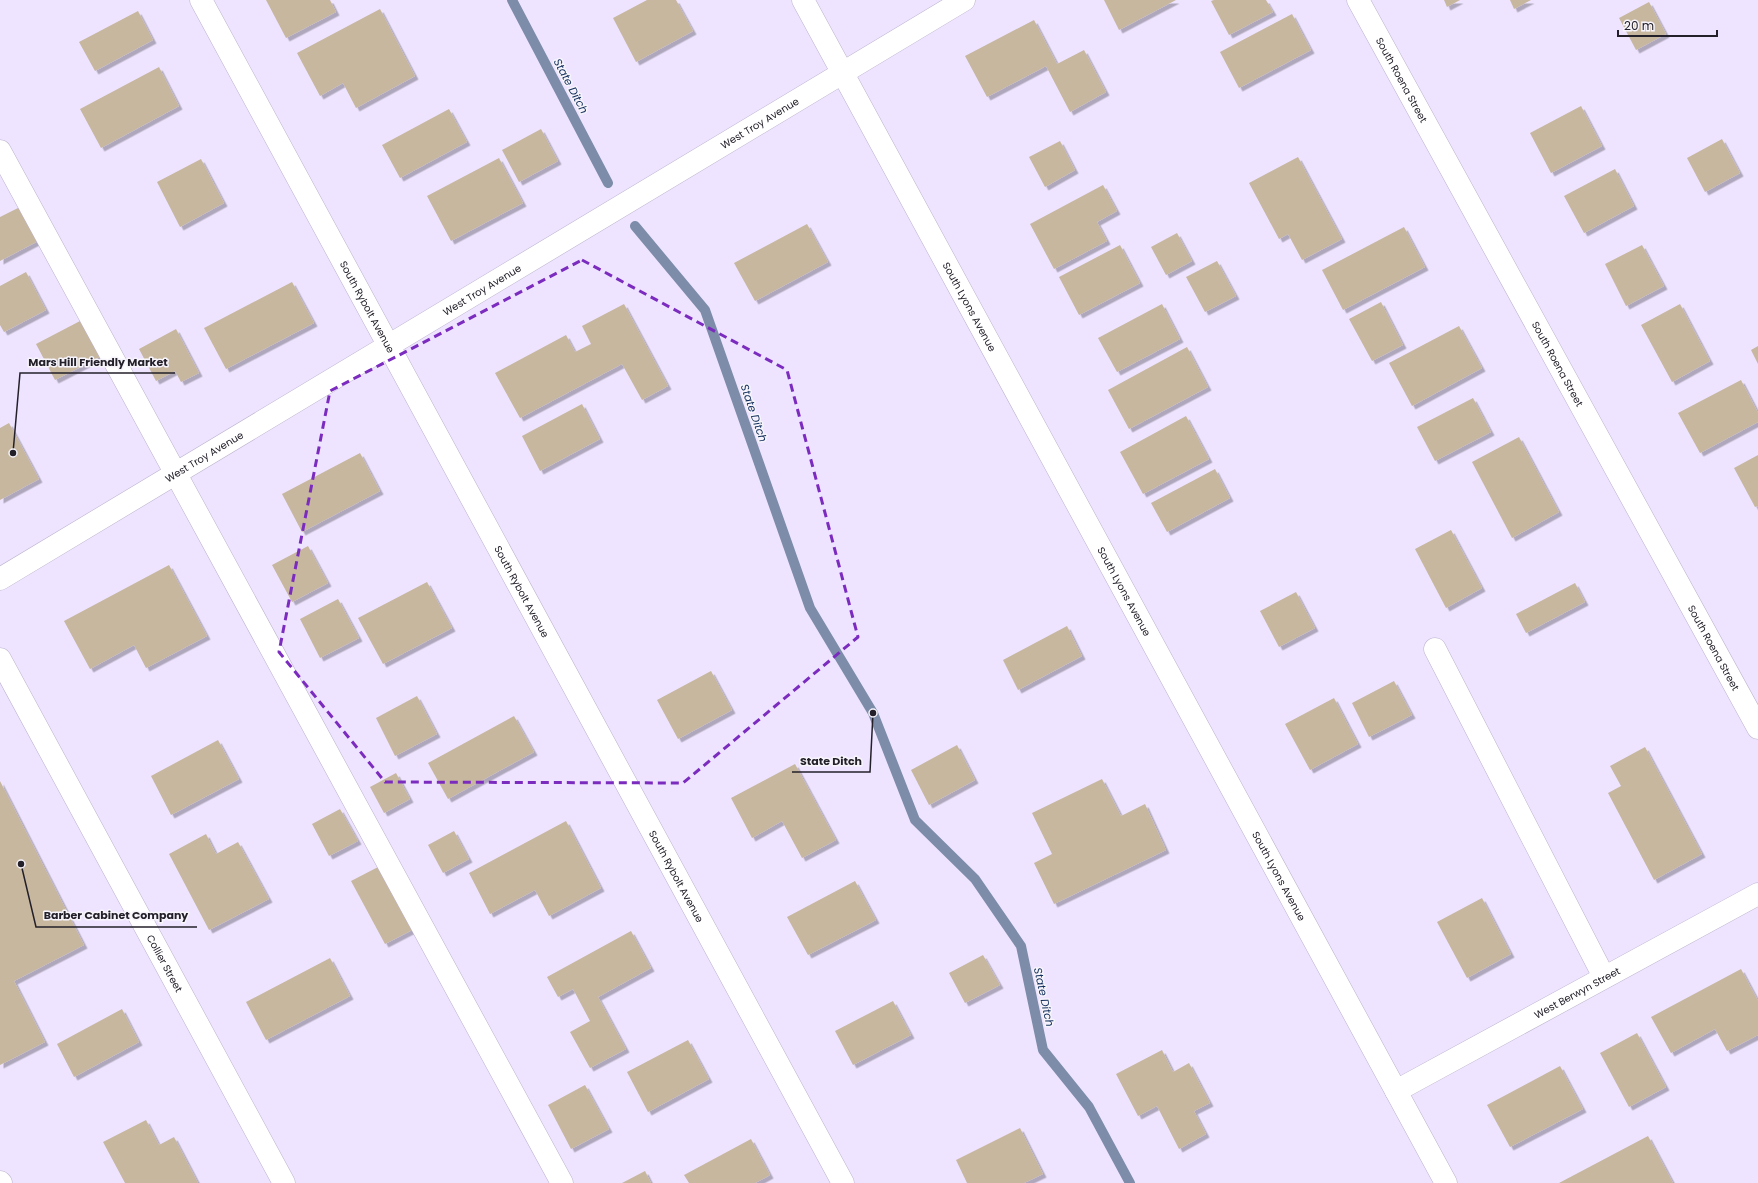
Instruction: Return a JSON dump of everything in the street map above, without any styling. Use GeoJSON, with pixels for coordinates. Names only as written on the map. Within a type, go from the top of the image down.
{"type":"FeatureCollection","features":[{"type":"Feature","properties":{"kind":"street","name":"South Rybolt Avenue"},"geometry":{"type":"LineString","coordinates":[[201,0],[842,1183]]}},
{"type":"Feature","properties":{"kind":"street","name":"South Lyons Avenue"},"geometry":{"type":"LineString","coordinates":[[803,0],[1446,1183]]}},
{"type":"Feature","properties":{"kind":"street","name":"West Troy Avenue"},"geometry":{"type":"LineString","coordinates":[[0,579],[964,0]]}},
{"type":"Feature","properties":{"kind":"street","name":"South Roena Street"},"geometry":{"type":"LineString","coordinates":[[1358,0],[1758,728]]}},
{"type":"Feature","properties":{"kind":"street"},"geometry":{"type":"LineString","coordinates":[[0,152],[562,1183]]}},
{"type":"Feature","properties":{"kind":"street"},"geometry":{"type":"LineString","coordinates":[[1434,648],[1604,977]]}},
{"type":"Feature","properties":{"kind":"street","name":"Collier Street"},"geometry":{"type":"LineString","coordinates":[[0,659],[284,1183]]}},
{"type":"Feature","properties":{"kind":"street","name":"West Berwyn Street"},"geometry":{"type":"LineString","coordinates":[[1396,1091],[1758,894]]}},
{"type":"Feature","properties":{"kind":"highlighted area"},"geometry":{"type":"Polygon","coordinates":[[[582,260],[787,370],[858,637],[683,783],[385,782],[279,652],[330,391],[582,260]]]}},
{"type":"Feature","properties":{"kind":"building"},"geometry":{"type":"Polygon","coordinates":[[[266,0],[330,0],[336,12],[286,38],[266,0]]]}},
{"type":"Feature","properties":{"kind":"building"},"geometry":{"type":"Polygon","coordinates":[[[647,0],[676,0],[693,31],[636,62],[613,18],[647,0]]]}},
{"type":"Feature","properties":{"kind":"building"},"geometry":{"type":"Polygon","coordinates":[[[1104,0],[1176,0],[1119,30],[1104,0]]]}},
{"type":"Feature","properties":{"kind":"building"},"geometry":{"type":"Polygon","coordinates":[[[1266,0],[1273,12],[1229,35],[1211,1],[1266,0]]]}},
{"type":"Feature","properties":{"kind":"building"},"geometry":{"type":"Polygon","coordinates":[[[1444,0],[1460,0],[1447,7],[1444,0]]]}},
{"type":"Feature","properties":{"kind":"building"},"geometry":{"type":"Polygon","coordinates":[[[1510,0],[1531,0],[1514,9],[1510,0]]]}},
{"type":"Feature","properties":{"kind":"building"},"geometry":{"type":"Polygon","coordinates":[[[1649,2],[1666,34],[1636,50],[1619,18],[1649,2]]]}},
{"type":"Feature","properties":{"kind":"building"},"geometry":{"type":"Polygon","coordinates":[[[380,9],[415,76],[356,108],[343,83],[320,96],[297,53],[380,9]]]}},
{"type":"Feature","properties":{"kind":"building"},"geometry":{"type":"Polygon","coordinates":[[[138,11],[153,40],[95,71],[79,42],[138,11]]]}},
{"type":"Feature","properties":{"kind":"building"},"geometry":{"type":"Polygon","coordinates":[[[1292,14],[1311,50],[1239,88],[1220,52],[1292,14]]]}},
{"type":"Feature","properties":{"kind":"building"},"geometry":{"type":"Polygon","coordinates":[[[1034,20],[1057,64],[1084,50],[1106,92],[1070,112],[1046,66],[987,97],[965,56],[1034,20]]]}},
{"type":"Feature","properties":{"kind":"building"},"geometry":{"type":"Polygon","coordinates":[[[159,67],[179,106],[101,148],[80,109],[159,67]]]}},
{"type":"Feature","properties":{"kind":"building"},"geometry":{"type":"Polygon","coordinates":[[[1581,106],[1602,146],[1551,173],[1530,133],[1581,106]]]}},
{"type":"Feature","properties":{"kind":"building"},"geometry":{"type":"Polygon","coordinates":[[[449,109],[467,142],[400,178],[382,145],[449,109]]]}},
{"type":"Feature","properties":{"kind":"building"},"geometry":{"type":"Polygon","coordinates":[[[541,129],[558,161],[519,182],[502,150],[541,129]]]}},
{"type":"Feature","properties":{"kind":"building"},"geometry":{"type":"Polygon","coordinates":[[[1722,139],[1740,173],[1705,192],[1687,158],[1722,139]]]}},
{"type":"Feature","properties":{"kind":"building"},"geometry":{"type":"Polygon","coordinates":[[[1060,141],[1075,170],[1045,187],[1029,157],[1060,141]]]}},
{"type":"Feature","properties":{"kind":"building"},"geometry":{"type":"Polygon","coordinates":[[[1298,157],[1342,239],[1302,260],[1288,234],[1279,239],[1249,183],[1298,157]]]}},
{"type":"Feature","properties":{"kind":"building"},"geometry":{"type":"Polygon","coordinates":[[[499,158],[523,203],[451,241],[427,196],[499,158]]]}},
{"type":"Feature","properties":{"kind":"building"},"geometry":{"type":"Polygon","coordinates":[[[201,159],[224,203],[180,227],[157,182],[201,159]]]}},
{"type":"Feature","properties":{"kind":"building"},"geometry":{"type":"Polygon","coordinates":[[[1615,169],[1634,206],[1584,233],[1564,196],[1615,169]]]}},
{"type":"Feature","properties":{"kind":"building"},"geometry":{"type":"Polygon","coordinates":[[[1103,185],[1117,211],[1097,222],[1107,241],[1054,269],[1030,224],[1103,185]]]}},
{"type":"Feature","properties":{"kind":"building"},"geometry":{"type":"Polygon","coordinates":[[[20,207],[38,241],[0,261],[0,217],[20,207]]]}},
{"type":"Feature","properties":{"kind":"building"},"geometry":{"type":"Polygon","coordinates":[[[807,224],[828,262],[755,301],[734,263],[807,224]]]}},
{"type":"Feature","properties":{"kind":"building"},"geometry":{"type":"Polygon","coordinates":[[[1404,227],[1425,267],[1343,310],[1322,270],[1404,227]]]}},
{"type":"Feature","properties":{"kind":"building"},"geometry":{"type":"Polygon","coordinates":[[[1177,233],[1192,261],[1166,275],[1151,247],[1177,233]]]}},
{"type":"Feature","properties":{"kind":"building"},"geometry":{"type":"Polygon","coordinates":[[[1120,245],[1140,283],[1079,315],[1059,277],[1120,245]]]}},
{"type":"Feature","properties":{"kind":"building"},"geometry":{"type":"Polygon","coordinates":[[[1642,245],[1664,286],[1626,306],[1605,264],[1642,245]]]}},
{"type":"Feature","properties":{"kind":"building"},"geometry":{"type":"Polygon","coordinates":[[[1217,261],[1236,296],[1205,312],[1186,277],[1217,261]]]}},
{"type":"Feature","properties":{"kind":"building"},"geometry":{"type":"Polygon","coordinates":[[[26,272],[46,310],[4,332],[0,325],[0,286],[26,272]]]}},
{"type":"Feature","properties":{"kind":"building"},"geometry":{"type":"Polygon","coordinates":[[[292,282],[314,323],[226,369],[204,328],[292,282]]]}},
{"type":"Feature","properties":{"kind":"building"},"geometry":{"type":"Polygon","coordinates":[[[1381,302],[1403,345],[1372,361],[1349,319],[1381,302]]]}},
{"type":"Feature","properties":{"kind":"building"},"geometry":{"type":"Polygon","coordinates":[[[624,304],[668,386],[642,400],[622,364],[520,418],[495,373],[566,335],[575,352],[591,344],[582,326],[624,304]]]}},
{"type":"Feature","properties":{"kind":"building"},"geometry":{"type":"Polygon","coordinates":[[[1162,304],[1180,339],[1117,372],[1098,338],[1162,304]]]}},
{"type":"Feature","properties":{"kind":"building"},"geometry":{"type":"Polygon","coordinates":[[[1680,304],[1710,361],[1672,382],[1641,325],[1680,304]]]}},
{"type":"Feature","properties":{"kind":"building"},"geometry":{"type":"Polygon","coordinates":[[[80,321],[100,357],[55,380],[36,344],[80,321]]]}},
{"type":"Feature","properties":{"kind":"building"},"geometry":{"type":"Polygon","coordinates":[[[1459,326],[1482,368],[1412,406],[1389,363],[1459,326]]]}},
{"type":"Feature","properties":{"kind":"building"},"geometry":{"type":"Polygon","coordinates":[[[176,329],[199,373],[181,382],[175,371],[156,381],[139,349],[176,329]]]}},
{"type":"Feature","properties":{"kind":"building"},"geometry":{"type":"Polygon","coordinates":[[[1758,346],[1758,364],[1751,350],[1758,346]]]}},
{"type":"Feature","properties":{"kind":"building"},"geometry":{"type":"Polygon","coordinates":[[[1187,347],[1208,387],[1129,429],[1108,390],[1187,347]]]}},
{"type":"Feature","properties":{"kind":"building"},"geometry":{"type":"Polygon","coordinates":[[[1741,380],[1758,413],[1758,422],[1700,453],[1678,413],[1741,380]]]}},
{"type":"Feature","properties":{"kind":"building"},"geometry":{"type":"Polygon","coordinates":[[[1473,398],[1491,432],[1435,461],[1417,427],[1473,398]]]}},
{"type":"Feature","properties":{"kind":"building"},"geometry":{"type":"Polygon","coordinates":[[[582,404],[600,439],[540,471],[522,436],[582,404]]]}},
{"type":"Feature","properties":{"kind":"building"},"geometry":{"type":"Polygon","coordinates":[[[1186,416],[1209,459],[1143,494],[1120,452],[1186,416]]]}},
{"type":"Feature","properties":{"kind":"building"},"geometry":{"type":"Polygon","coordinates":[[[9,423],[39,479],[0,500],[0,428],[9,423]]]}},
{"type":"Feature","properties":{"kind":"building"},"geometry":{"type":"Polygon","coordinates":[[[1519,437],[1559,512],[1512,538],[1472,462],[1519,437]]]}},
{"type":"Feature","properties":{"kind":"building"},"geometry":{"type":"Polygon","coordinates":[[[360,453],[380,491],[302,532],[282,494],[360,453]]]}},
{"type":"Feature","properties":{"kind":"building"},"geometry":{"type":"Polygon","coordinates":[[[1758,455],[1758,506],[1755,507],[1734,468],[1758,455]]]}},
{"type":"Feature","properties":{"kind":"building"},"geometry":{"type":"Polygon","coordinates":[[[1215,469],[1230,498],[1167,532],[1151,503],[1215,469]]]}},
{"type":"Feature","properties":{"kind":"building"},"geometry":{"type":"Polygon","coordinates":[[[1451,530],[1482,588],[1446,608],[1415,549],[1451,530]]]}},
{"type":"Feature","properties":{"kind":"building"},"geometry":{"type":"Polygon","coordinates":[[[308,546],[328,583],[292,602],[272,565],[308,546]]]}},
{"type":"Feature","properties":{"kind":"building"},"geometry":{"type":"Polygon","coordinates":[[[169,565],[207,636],[146,668],[134,645],[90,669],[64,621],[169,565]]]}},
{"type":"Feature","properties":{"kind":"building"},"geometry":{"type":"Polygon","coordinates":[[[427,582],[452,628],[383,664],[358,618],[427,582]]]}},
{"type":"Feature","properties":{"kind":"building"},"geometry":{"type":"Polygon","coordinates":[[[1575,583],[1585,602],[1526,633],[1516,614],[1575,583]]]}},
{"type":"Feature","properties":{"kind":"building"},"geometry":{"type":"Polygon","coordinates":[[[1296,592],[1315,628],[1279,647],[1260,611],[1296,592]]]}},
{"type":"Feature","properties":{"kind":"building"},"geometry":{"type":"Polygon","coordinates":[[[338,599],[359,638],[320,658],[300,619],[338,599]]]}},
{"type":"Feature","properties":{"kind":"building"},"geometry":{"type":"Polygon","coordinates":[[[1067,626],[1082,656],[1018,690],[1003,660],[1067,626]]]}},
{"type":"Feature","properties":{"kind":"building"},"geometry":{"type":"Polygon","coordinates":[[[711,671],[732,710],[678,739],[657,700],[711,671]]]}},
{"type":"Feature","properties":{"kind":"building"},"geometry":{"type":"Polygon","coordinates":[[[1394,681],[1412,715],[1369,737],[1352,703],[1394,681]]]}},
{"type":"Feature","properties":{"kind":"building"},"geometry":{"type":"Polygon","coordinates":[[[417,696],[437,734],[395,756],[376,718],[417,696]]]}},
{"type":"Feature","properties":{"kind":"building"},"geometry":{"type":"Polygon","coordinates":[[[1334,698],[1358,744],[1310,770],[1285,724],[1334,698]]]}},
{"type":"Feature","properties":{"kind":"building"},"geometry":{"type":"Polygon","coordinates":[[[514,716],[534,752],[448,799],[428,763],[514,716]]]}},
{"type":"Feature","properties":{"kind":"building"},"geometry":{"type":"Polygon","coordinates":[[[218,740],[239,779],[171,815],[151,776],[218,740]]]}},
{"type":"Feature","properties":{"kind":"building"},"geometry":{"type":"Polygon","coordinates":[[[957,745],[975,780],[929,805],[911,770],[957,745]]]}},
{"type":"Feature","properties":{"kind":"building"},"geometry":{"type":"Polygon","coordinates":[[[1645,747],[1702,854],[1654,880],[1608,793],[1621,786],[1610,766],[1645,747]]]}},
{"type":"Feature","properties":{"kind":"building"},"geometry":{"type":"Polygon","coordinates":[[[795,764],[836,840],[802,858],[782,821],[752,838],[731,798],[795,764]]]}},
{"type":"Feature","properties":{"kind":"building"},"geometry":{"type":"Polygon","coordinates":[[[396,773],[410,799],[384,813],[370,787],[396,773]]]}},
{"type":"Feature","properties":{"kind":"building"},"geometry":{"type":"Polygon","coordinates":[[[1102,779],[1121,816],[1145,804],[1166,850],[1054,904],[1034,863],[1052,854],[1032,813],[1102,779]]]}},
{"type":"Feature","properties":{"kind":"building"},"geometry":{"type":"Polygon","coordinates":[[[0,781],[84,945],[14,981],[45,1042],[0,1065],[0,781]]]}},
{"type":"Feature","properties":{"kind":"building"},"geometry":{"type":"Polygon","coordinates":[[[340,809],[358,841],[329,856],[312,824],[340,809]]]}},
{"type":"Feature","properties":{"kind":"building"},"geometry":{"type":"Polygon","coordinates":[[[566,821],[601,888],[549,916],[535,890],[490,914],[469,873],[566,821]]]}},
{"type":"Feature","properties":{"kind":"building"},"geometry":{"type":"Polygon","coordinates":[[[454,831],[469,859],[443,873],[428,845],[454,831]]]}},
{"type":"Feature","properties":{"kind":"building"},"geometry":{"type":"Polygon","coordinates":[[[206,834],[216,854],[238,842],[269,899],[209,930],[169,854],[206,834]]]}},
{"type":"Feature","properties":{"kind":"building"},"geometry":{"type":"Polygon","coordinates":[[[380,866],[414,929],[385,944],[351,881],[380,866]]]}},
{"type":"Feature","properties":{"kind":"building"},"geometry":{"type":"Polygon","coordinates":[[[855,881],[876,920],[808,955],[787,917],[855,881]]]}},
{"type":"Feature","properties":{"kind":"building"},"geometry":{"type":"Polygon","coordinates":[[[1482,898],[1511,954],[1467,978],[1437,922],[1482,898]]]}},
{"type":"Feature","properties":{"kind":"building"},"geometry":{"type":"Polygon","coordinates":[[[631,931],[651,968],[598,997],[626,1049],[590,1068],[570,1032],[590,1021],[573,989],[558,997],[547,977],[631,931]]]}},
{"type":"Feature","properties":{"kind":"building"},"geometry":{"type":"Polygon","coordinates":[[[983,955],[1000,985],[965,1003],[949,973],[983,955]]]}},
{"type":"Feature","properties":{"kind":"building"},"geometry":{"type":"Polygon","coordinates":[[[330,958],[350,996],[266,1040],[246,1002],[330,958]]]}},
{"type":"Feature","properties":{"kind":"building"},"geometry":{"type":"Polygon","coordinates":[[[1741,969],[1758,1001],[1758,1035],[1727,1051],[1715,1029],[1671,1053],[1651,1017],[1741,969]]]}},
{"type":"Feature","properties":{"kind":"building"},"geometry":{"type":"Polygon","coordinates":[[[893,1001],[911,1035],[853,1065],[835,1031],[893,1001]]]}},
{"type":"Feature","properties":{"kind":"building"},"geometry":{"type":"Polygon","coordinates":[[[122,1009],[139,1042],[74,1077],[57,1044],[122,1009]]]}},
{"type":"Feature","properties":{"kind":"building"},"geometry":{"type":"Polygon","coordinates":[[[1637,1033],[1666,1087],[1629,1107],[1600,1053],[1637,1033]]]}},
{"type":"Feature","properties":{"kind":"building"},"geometry":{"type":"Polygon","coordinates":[[[688,1040],[709,1079],[648,1112],[627,1072],[688,1040]]]}},
{"type":"Feature","properties":{"kind":"building"},"geometry":{"type":"Polygon","coordinates":[[[1162,1050],[1173,1072],[1189,1063],[1210,1103],[1194,1111],[1206,1134],[1179,1149],[1157,1106],[1138,1116],[1116,1074],[1162,1050]]]}},
{"type":"Feature","properties":{"kind":"building"},"geometry":{"type":"Polygon","coordinates":[[[1560,1066],[1583,1109],[1510,1147],[1487,1105],[1560,1066]]]}},
{"type":"Feature","properties":{"kind":"building"},"geometry":{"type":"Polygon","coordinates":[[[585,1085],[609,1129],[571,1149],[548,1105],[585,1085]]]}},
{"type":"Feature","properties":{"kind":"building"},"geometry":{"type":"Polygon","coordinates":[[[146,1120],[159,1145],[174,1137],[198,1183],[125,1183],[103,1142],[146,1120]]]}},
{"type":"Feature","properties":{"kind":"building"},"geometry":{"type":"Polygon","coordinates":[[[1020,1128],[1043,1174],[1024,1183],[967,1183],[956,1160],[1020,1128]]]}},
{"type":"Feature","properties":{"kind":"building"},"geometry":{"type":"Polygon","coordinates":[[[1648,1136],[1673,1183],[1559,1183],[1648,1136]]]}},
{"type":"Feature","properties":{"kind":"building"},"geometry":{"type":"Polygon","coordinates":[[[751,1139],[770,1175],[755,1183],[689,1183],[684,1175],[751,1139]]]}},
{"type":"Feature","properties":{"kind":"building"},"geometry":{"type":"Polygon","coordinates":[[[645,1171],[651,1183],[622,1183],[645,1171]]]}},
{"type":"Feature","properties":{"kind":"waterway","name":"State Ditch"},"geometry":{"type":"LineString","coordinates":[[512,0],[608,183]]}},
{"type":"Feature","properties":{"kind":"waterway","name":"State Ditch"},"geometry":{"type":"LineString","coordinates":[[635,226],[705,310],[810,608],[873,713],[915,820],[975,879],[1021,946],[1043,1050],[1089,1107],[1130,1183]]}},
{"type":"Feature","properties":{"kind":"place","name":"Mars Hill Friendly Market"},"geometry":{"type":"Point","coordinates":[13,453]}},
{"type":"Feature","properties":{"kind":"place","name":"State Ditch"},"geometry":{"type":"Point","coordinates":[873,713]}},
{"type":"Feature","properties":{"kind":"place","name":"Barber Cabinet Company"},"geometry":{"type":"Point","coordinates":[21,864]}}]}
